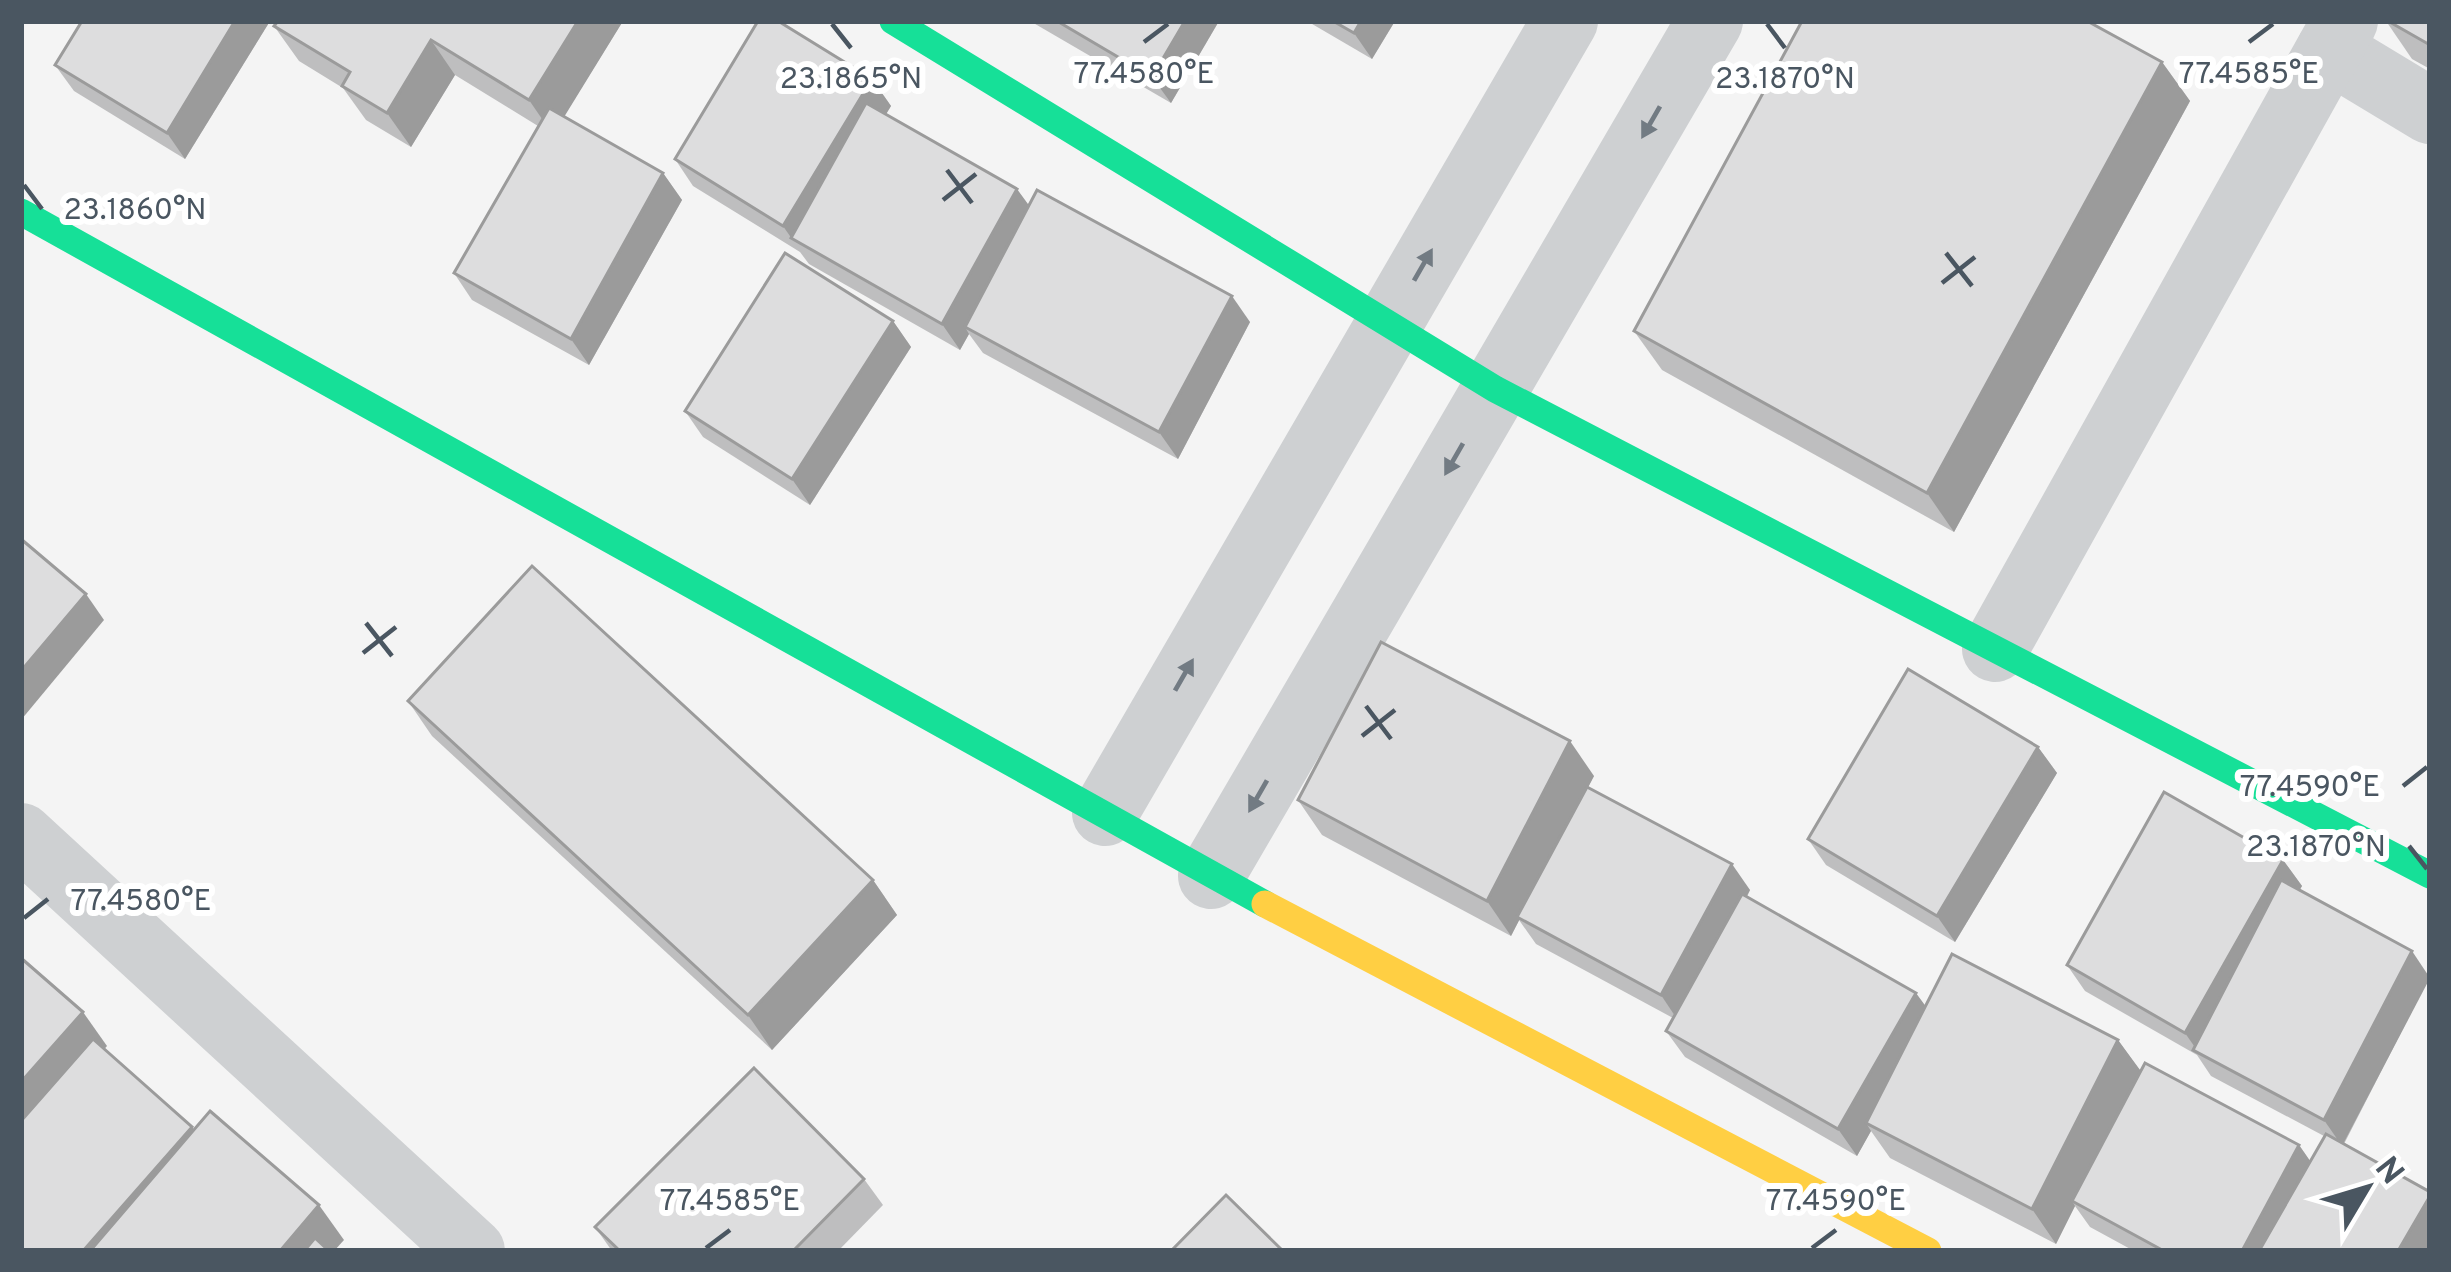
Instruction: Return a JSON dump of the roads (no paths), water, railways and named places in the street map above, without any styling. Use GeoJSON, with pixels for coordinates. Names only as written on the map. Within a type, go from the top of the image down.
{"type":"FeatureCollection","features":[{"type":"Feature","properties":{"kind":"street"},"geometry":{"type":"LineString","coordinates":[[893,21],[1495,388],[2430,875]]}},
{"type":"Feature","properties":{"kind":"street"},"geometry":{"type":"LineString","coordinates":[[1105,812],[1565,21]]}},
{"type":"Feature","properties":{"kind":"street"},"geometry":{"type":"LineString","coordinates":[[1211,877],[1710,21]]}},
{"type":"Feature","properties":{"kind":"street"},"geometry":{"type":"LineString","coordinates":[[1995,649],[2337,35],[2430,111]]}},
{"type":"Feature","properties":{"kind":"street"},"geometry":{"type":"LineString","coordinates":[[21,212],[1105,812],[1211,877],[1928,1251]]}},
{"type":"Feature","properties":{"kind":"street"},"geometry":{"type":"LineString","coordinates":[[21,836],[472,1251]]}}]}
